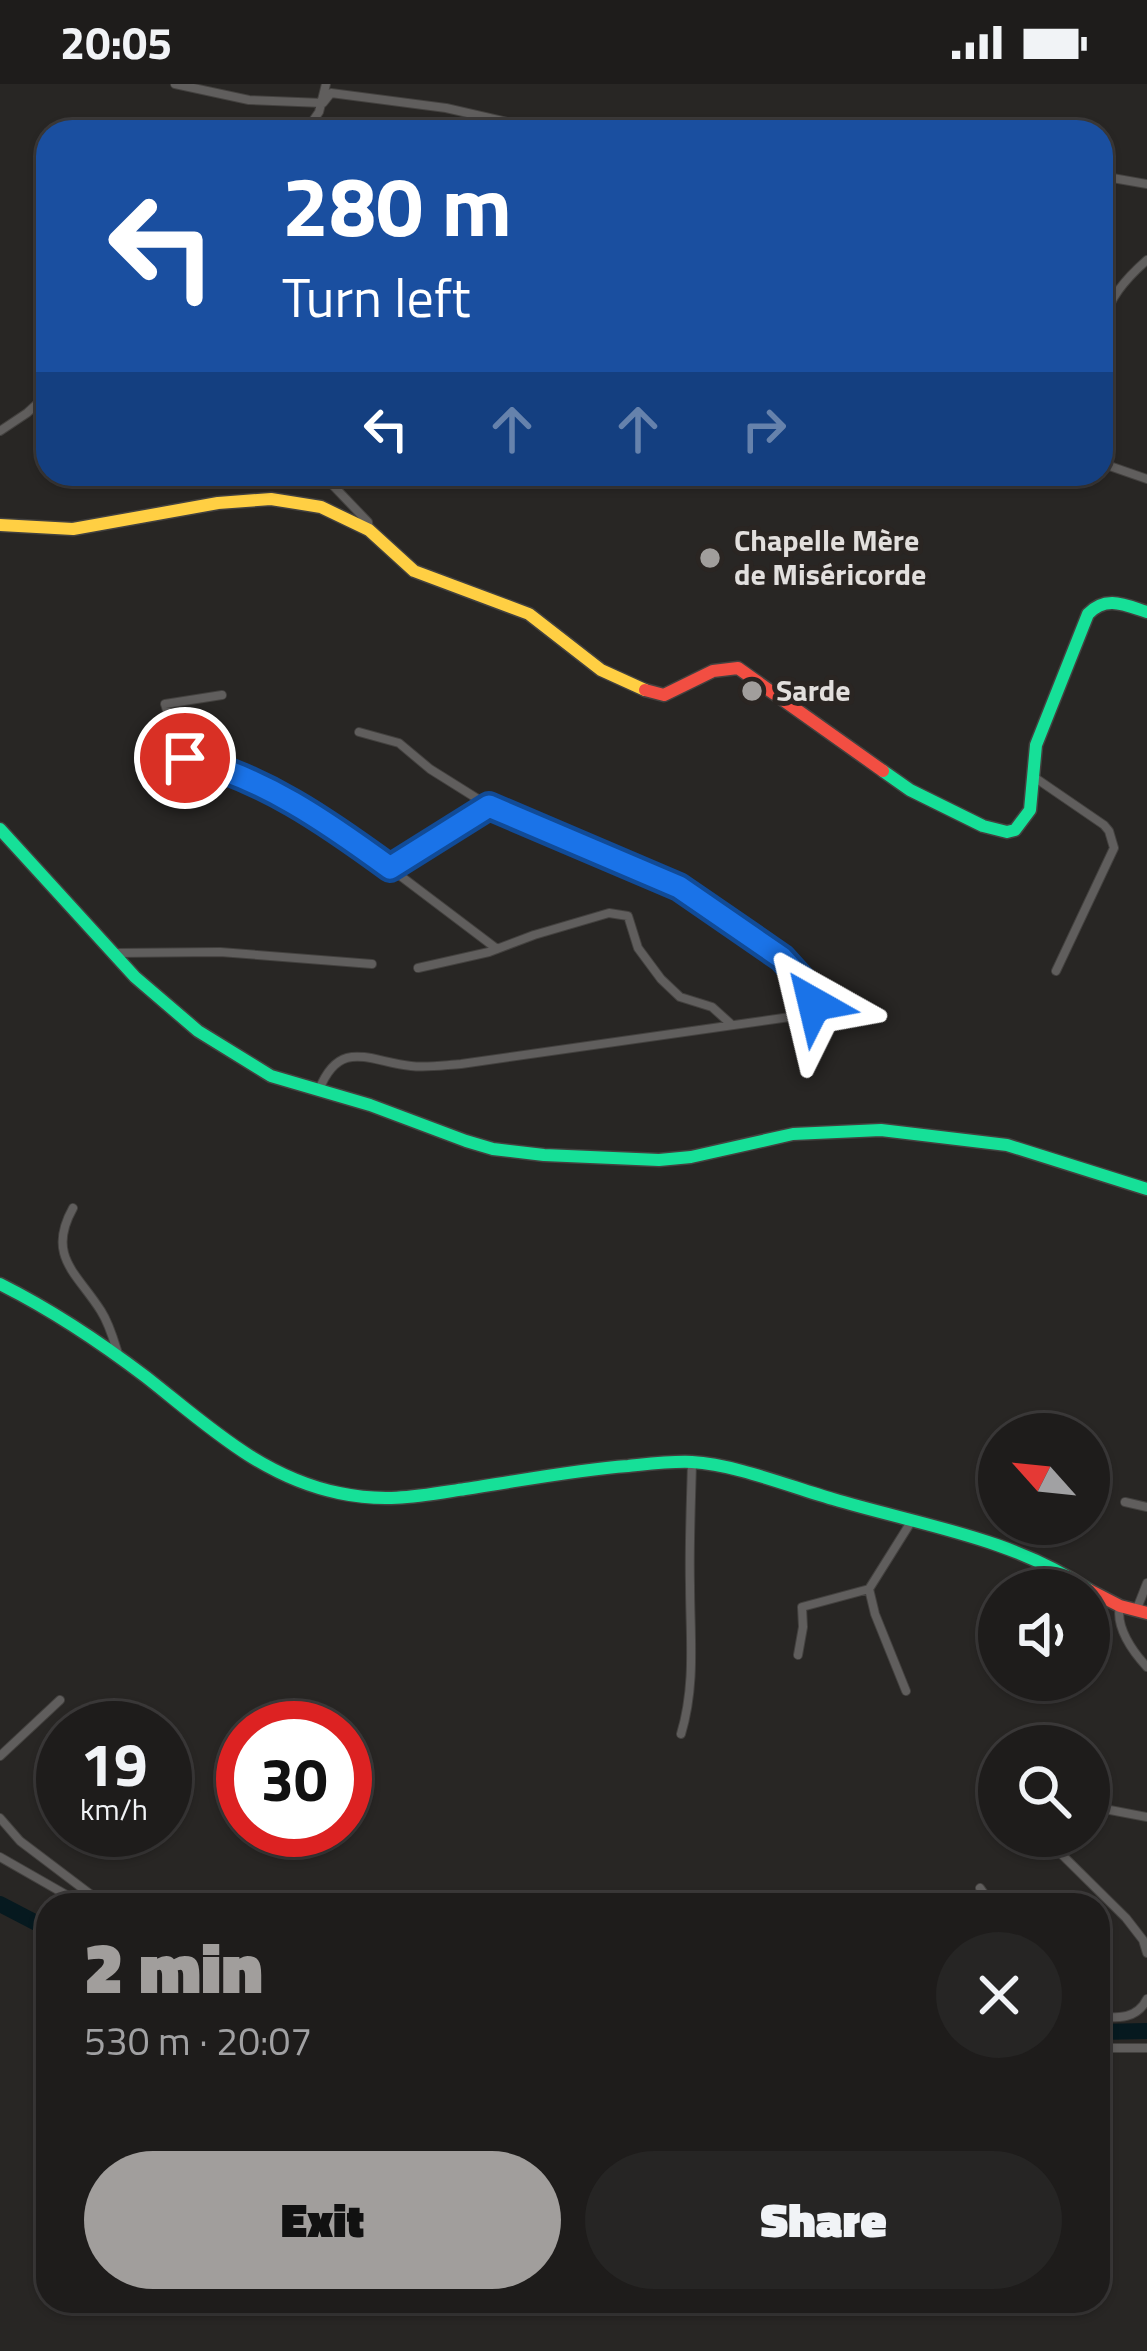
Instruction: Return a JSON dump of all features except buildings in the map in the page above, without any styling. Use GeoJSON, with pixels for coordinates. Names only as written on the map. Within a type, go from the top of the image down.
{"type":"FeatureCollection","features":[{"type":"Feature","properties":{"kind":"street"},"geometry":{"type":"LineString","coordinates":[[176,84],[249,100],[323,103]]}},
{"type":"Feature","properties":{"kind":"street"},"geometry":{"type":"LineString","coordinates":[[323,103],[326,84]]}},
{"type":"Feature","properties":{"kind":"street"},"geometry":{"type":"LineString","coordinates":[[312,120],[331,93],[499,120]]}},
{"type":"Feature","properties":{"kind":"street"},"geometry":{"type":"LineString","coordinates":[[1113,178],[1147,184]]}},
{"type":"Feature","properties":{"kind":"street"},"geometry":{"type":"LineString","coordinates":[[1113,302],[1145,263]]}},
{"type":"Feature","properties":{"kind":"street"},"geometry":{"type":"LineString","coordinates":[[0,431],[36,405]]}},
{"type":"Feature","properties":{"kind":"street"},"geometry":{"type":"LineString","coordinates":[[1113,467],[1147,479]]}},
{"type":"Feature","properties":{"kind":"street"},"geometry":{"type":"LineString","coordinates":[[334,486],[368,522],[369,530]]}},
{"type":"Feature","properties":{"kind":"street"},"geometry":{"type":"LineString","coordinates":[[0,525],[73,529],[218,503],[271,499],[320,507],[369,530],[414,571],[546,623],[594,666],[646,691],[664,695],[713,671],[738,668],[910,790],[983,826],[1007,832],[1015,830],[1030,810],[1036,745],[1092,608],[1109,601],[1147,613]]}},
{"type":"Feature","properties":{"kind":"street"},"geometry":{"type":"LineString","coordinates":[[222,695],[165,704],[174,744],[185,758],[258,783],[336,830],[497,949]]}},
{"type":"Feature","properties":{"kind":"street"},"geometry":{"type":"LineString","coordinates":[[319,1090],[334,1065],[352,1056],[429,1067],[804,1015],[814,1004],[811,990],[782,958],[679,887],[489,806],[430,769],[399,742],[359,732]]}},
{"type":"Feature","properties":{"kind":"street"},"geometry":{"type":"LineString","coordinates":[[1033,776],[1104,825],[1114,842],[1055,971]]}},
{"type":"Feature","properties":{"kind":"street"},"geometry":{"type":"LineString","coordinates":[[390,868],[489,806]]}},
{"type":"Feature","properties":{"kind":"street"},"geometry":{"type":"LineString","coordinates":[[0,829],[156,998],[198,1031],[260,1071],[370,1105],[466,1142],[544,1155],[659,1160],[793,1134],[881,1130],[1007,1145],[1147,1189]]}},
{"type":"Feature","properties":{"kind":"street"},"geometry":{"type":"LineString","coordinates":[[418,968],[609,914],[628,916],[638,948],[661,980],[680,998],[712,1007],[732,1025]]}},
{"type":"Feature","properties":{"kind":"street"},"geometry":{"type":"LineString","coordinates":[[114,952],[220,952],[372,964]]}},
{"type":"Feature","properties":{"kind":"street"},"geometry":{"type":"LineString","coordinates":[[73,1208],[62,1234],[64,1259],[104,1315],[119,1358]]}},
{"type":"Feature","properties":{"kind":"street"},"geometry":{"type":"LineString","coordinates":[[0,1284],[75,1326],[262,1465],[344,1494],[415,1498],[485,1484],[692,1462],[968,1534],[1052,1569]]}},
{"type":"Feature","properties":{"kind":"street"},"geometry":{"type":"LineString","coordinates":[[681,1734],[689,1707],[692,1662],[692,1462]]}},
{"type":"Feature","properties":{"kind":"street"},"geometry":{"type":"LineString","coordinates":[[1125,1502],[1147,1508]]}},
{"type":"Feature","properties":{"kind":"street"},"geometry":{"type":"LineString","coordinates":[[798,1655],[802,1606],[868,1589],[911,1522]]}},
{"type":"Feature","properties":{"kind":"street"},"geometry":{"type":"LineString","coordinates":[[1110,1601],[1142,1612],[1147,1583]]}},
{"type":"Feature","properties":{"kind":"street"},"geometry":{"type":"LineString","coordinates":[[868,1589],[906,1691]]}},
{"type":"Feature","properties":{"kind":"street"},"geometry":{"type":"LineString","coordinates":[[1120,1606],[1118,1617],[1128,1640],[1147,1667]]}},
{"type":"Feature","properties":{"kind":"street"},"geometry":{"type":"LineString","coordinates":[[0,1756],[59,1700]]}},
{"type":"Feature","properties":{"kind":"street"},"geometry":{"type":"LineString","coordinates":[[1110,1810],[1147,1817]]}},
{"type":"Feature","properties":{"kind":"street"},"geometry":{"type":"LineString","coordinates":[[0,1818],[20,1841],[89,1893]]}},
{"type":"Feature","properties":{"kind":"street"},"geometry":{"type":"LineString","coordinates":[[0,1857],[63,1893]]}},
{"type":"Feature","properties":{"kind":"street"},"geometry":{"type":"LineString","coordinates":[[1064,1857],[1100,1893]]}},
{"type":"Feature","properties":{"kind":"street"},"geometry":{"type":"LineString","coordinates":[[980,1888],[984,1893]]}},
{"type":"Feature","properties":{"kind":"street"},"geometry":{"type":"LineString","coordinates":[[1110,1903],[1134,1927],[1147,1953]]}},
{"type":"Feature","properties":{"kind":"street"},"geometry":{"type":"LineString","coordinates":[[1110,2017],[1141,2010],[1147,1999]]}},
{"type":"Feature","properties":{"kind":"street"},"geometry":{"type":"LineString","coordinates":[[1110,2048],[1147,2048]]}},
{"type":"Feature","properties":{"kind":"waterway"},"geometry":{"type":"LineString","coordinates":[[0,1904],[36,1923]]}},
{"type":"Feature","properties":{"kind":"waterway"},"geometry":{"type":"LineString","coordinates":[[1110,2032],[1147,2031]]}},
{"type":"Feature","properties":{"kind":"traffic: fast"},"geometry":{"type":"LineString","coordinates":[[883,771],[910,790],[983,826],[1015,830],[1030,810],[1036,745],[1088,614],[1109,603],[1147,612]]}},
{"type":"Feature","properties":{"kind":"traffic: fast"},"geometry":{"type":"LineString","coordinates":[[0,829],[135,977],[198,1031],[271,1076],[370,1105],[466,1141],[544,1155],[659,1160],[793,1134],[881,1130],[1007,1145],[1147,1189]]}},
{"type":"Feature","properties":{"kind":"traffic: fast"},"geometry":{"type":"LineString","coordinates":[[0,1284],[93,1339],[260,1462],[339,1493],[402,1497],[608,1468],[708,1464],[998,1545],[1053,1569]]}},
{"type":"Feature","properties":{"kind":"traffic: slow"},"geometry":{"type":"LineString","coordinates":[[0,525],[73,529],[218,503],[271,499],[321,507],[369,530],[414,571],[529,614],[601,670],[645,690]]}},
{"type":"Feature","properties":{"kind":"traffic: jam"},"geometry":{"type":"LineString","coordinates":[[645,690],[664,695],[713,671],[738,668],[883,771]]}},
{"type":"Feature","properties":{"kind":"traffic: jam"},"geometry":{"type":"LineString","coordinates":[[1110,1601],[1147,1613]]}},
{"type":"Feature","properties":{"kind":"place","name":"Chapelle Mère de Miséricorde"},"geometry":{"type":"Point","coordinates":[710,558]}},
{"type":"Feature","properties":{"kind":"place","name":"Sarde"},"geometry":{"type":"Point","coordinates":[752,691]}},
{"type":"Feature","properties":{"kind":"route"},"geometry":{"type":"LineString","coordinates":[[185,758],[258,783],[390,868],[489,806],[679,887],[782,958],[811,990],[814,1004]]}}]}
